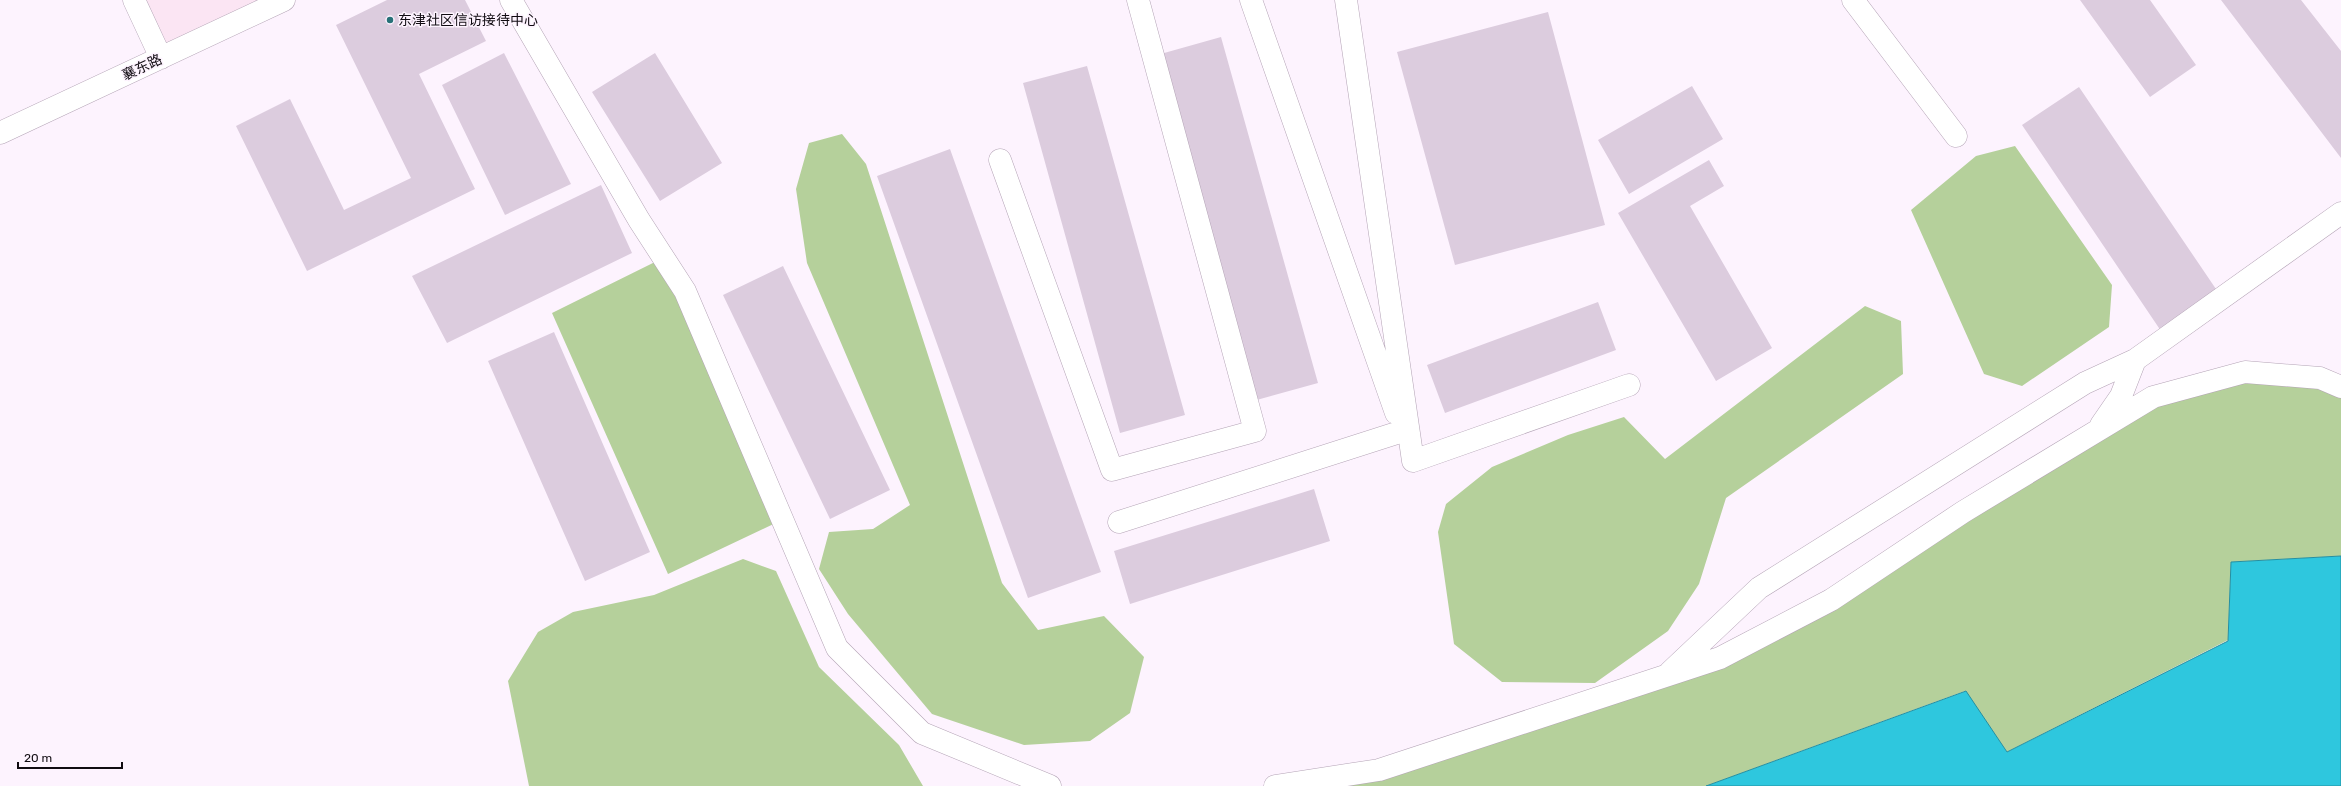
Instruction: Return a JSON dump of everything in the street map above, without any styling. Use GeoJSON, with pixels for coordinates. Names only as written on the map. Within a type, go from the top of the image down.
{"type":"FeatureCollection","features":[{"type":"Feature","properties":{"kind":"street"},"geometry":{"type":"LineString","coordinates":[[134,0],[161,58]]}},
{"type":"Feature","properties":{"kind":"street","name":"襄东路"},"geometry":{"type":"LineString","coordinates":[[0,133],[284,0]]}},
{"type":"Feature","properties":{"kind":"street"},"geometry":{"type":"LineString","coordinates":[[511,0],[639,220],[685,291],[838,648],[922,733],[1050,786]]}},
{"type":"Feature","properties":{"kind":"street"},"geometry":{"type":"LineString","coordinates":[[1000,160],[1112,470],[1255,431],[1138,0]]}},
{"type":"Feature","properties":{"kind":"street"},"geometry":{"type":"LineString","coordinates":[[1251,0],[1413,461]]}},
{"type":"Feature","properties":{"kind":"street"},"geometry":{"type":"LineString","coordinates":[[1346,0],[1413,461]]}},
{"type":"Feature","properties":{"kind":"street"},"geometry":{"type":"LineString","coordinates":[[1853,0],[1956,136]]}},
{"type":"Feature","properties":{"kind":"street"},"geometry":{"type":"LineString","coordinates":[[1666,676],[1759,588],[2084,383],[2135,360],[2341,212]]}},
{"type":"Feature","properties":{"kind":"street"},"geometry":{"type":"LineString","coordinates":[[2098,429],[2121,396],[2135,360]]}},
{"type":"Feature","properties":{"kind":"street"},"geometry":{"type":"LineString","coordinates":[[1276,786],[1379,770],[1720,658],[1831,600],[1964,512],[2098,429],[2153,397],[2244,372],[2320,378],[2341,387]]}},
{"type":"Feature","properties":{"kind":"street"},"geometry":{"type":"LineString","coordinates":[[1413,461],[1629,385]]}},
{"type":"Feature","properties":{"kind":"street"},"geometry":{"type":"LineString","coordinates":[[1119,522],[1403,431]]}},
{"type":"Feature","properties":{"kind":"shaded area"},"geometry":{"type":"Polygon","coordinates":[[[134,0],[284,0],[161,58],[134,0]]]}},
{"type":"Feature","properties":{"kind":"green space"},"geometry":{"type":"Polygon","coordinates":[[[842,134],[866,164],[1002,583],[1038,630],[1104,616],[1144,657],[1130,713],[1090,741],[1024,745],[932,714],[848,614],[819,569],[829,532],[873,529],[910,505],[807,263],[796,189],[809,143],[842,134]]]}},
{"type":"Feature","properties":{"kind":"green space"},"geometry":{"type":"Polygon","coordinates":[[[2015,146],[2112,285],[2109,327],[2022,386],[1984,374],[1911,210],[1976,156],[2015,146]]]}},
{"type":"Feature","properties":{"kind":"green space"},"geometry":{"type":"Polygon","coordinates":[[[663,258],[782,520],[668,574],[552,313],[663,258]]]}},
{"type":"Feature","properties":{"kind":"green space"},"geometry":{"type":"Polygon","coordinates":[[[1865,306],[1901,321],[1903,374],[1726,498],[1699,584],[1668,631],[1595,683],[1502,682],[1454,644],[1438,532],[1446,504],[1492,467],[1568,435],[1624,417],[1665,459],[1865,306]]]}},
{"type":"Feature","properties":{"kind":"green space"},"geometry":{"type":"Polygon","coordinates":[[[2245,372],[2341,387],[2341,556],[2231,562],[2228,640],[2007,752],[1965,691],[1706,786],[1275,786],[1379,770],[1720,658],[2153,397],[2245,372]]]}},
{"type":"Feature","properties":{"kind":"green space"},"geometry":{"type":"Polygon","coordinates":[[[743,559],[776,571],[819,667],[899,745],[923,786],[529,786],[508,681],[538,632],[573,612],[654,595],[743,559]]]}},
{"type":"Feature","properties":{"kind":"water"},"geometry":{"type":"Polygon","coordinates":[[[2341,556],[2341,786],[1706,786],[1966,691],[2007,752],[2228,641],[2231,562],[2341,556]]]}},
{"type":"Feature","properties":{"kind":"building"},"geometry":{"type":"Polygon","coordinates":[[[387,0],[465,0],[486,41],[419,74],[475,189],[307,271],[236,126],[290,99],[344,210],[411,178],[336,25],[387,0]]]}},
{"type":"Feature","properties":{"kind":"building"},"geometry":{"type":"Polygon","coordinates":[[[2080,0],[2150,0],[2196,65],[2150,97],[2080,0]]]}},
{"type":"Feature","properties":{"kind":"building"},"geometry":{"type":"Polygon","coordinates":[[[2221,0],[2301,0],[2341,51],[2341,158],[2221,0]]]}},
{"type":"Feature","properties":{"kind":"building"},"geometry":{"type":"Polygon","coordinates":[[[1548,12],[1605,225],[1455,265],[1397,52],[1548,12]]]}},
{"type":"Feature","properties":{"kind":"building"},"geometry":{"type":"Polygon","coordinates":[[[1221,37],[1318,383],[1253,401],[1157,55],[1221,37]]]}},
{"type":"Feature","properties":{"kind":"building"},"geometry":{"type":"Polygon","coordinates":[[[504,53],[571,184],[505,215],[442,85],[504,53]]]}},
{"type":"Feature","properties":{"kind":"building"},"geometry":{"type":"Polygon","coordinates":[[[655,53],[722,163],[660,201],[592,92],[655,53]]]}},
{"type":"Feature","properties":{"kind":"building"},"geometry":{"type":"Polygon","coordinates":[[[1087,66],[1185,415],[1120,433],[1023,83],[1087,66]]]}},
{"type":"Feature","properties":{"kind":"building"},"geometry":{"type":"Polygon","coordinates":[[[1692,86],[1723,139],[1629,194],[1598,140],[1692,86]]]}},
{"type":"Feature","properties":{"kind":"building"},"geometry":{"type":"Polygon","coordinates":[[[2079,87],[2218,292],[2161,331],[2022,125],[2079,87]]]}},
{"type":"Feature","properties":{"kind":"building"},"geometry":{"type":"Polygon","coordinates":[[[950,149],[1101,572],[1028,598],[877,176],[950,149]]]}},
{"type":"Feature","properties":{"kind":"building"},"geometry":{"type":"Polygon","coordinates":[[[1709,160],[1724,186],[1690,206],[1772,348],[1716,381],[1618,213],[1709,160]]]}},
{"type":"Feature","properties":{"kind":"building"},"geometry":{"type":"Polygon","coordinates":[[[601,185],[632,253],[447,343],[412,276],[601,185]]]}},
{"type":"Feature","properties":{"kind":"building"},"geometry":{"type":"Polygon","coordinates":[[[783,266],[890,490],[830,519],[723,295],[783,266]]]}},
{"type":"Feature","properties":{"kind":"building"},"geometry":{"type":"Polygon","coordinates":[[[1598,302],[1616,350],[1445,413],[1427,365],[1598,302]]]}},
{"type":"Feature","properties":{"kind":"building"},"geometry":{"type":"Polygon","coordinates":[[[554,332],[650,552],[585,581],[488,361],[554,332]]]}},
{"type":"Feature","properties":{"kind":"building"},"geometry":{"type":"Polygon","coordinates":[[[1314,489],[1330,541],[1130,604],[1114,551],[1314,489]]]}},
{"type":"Feature","properties":{"kind":"place","name":"东津社区信访接待中心"},"geometry":{"type":"Point","coordinates":[390,20]}}]}
